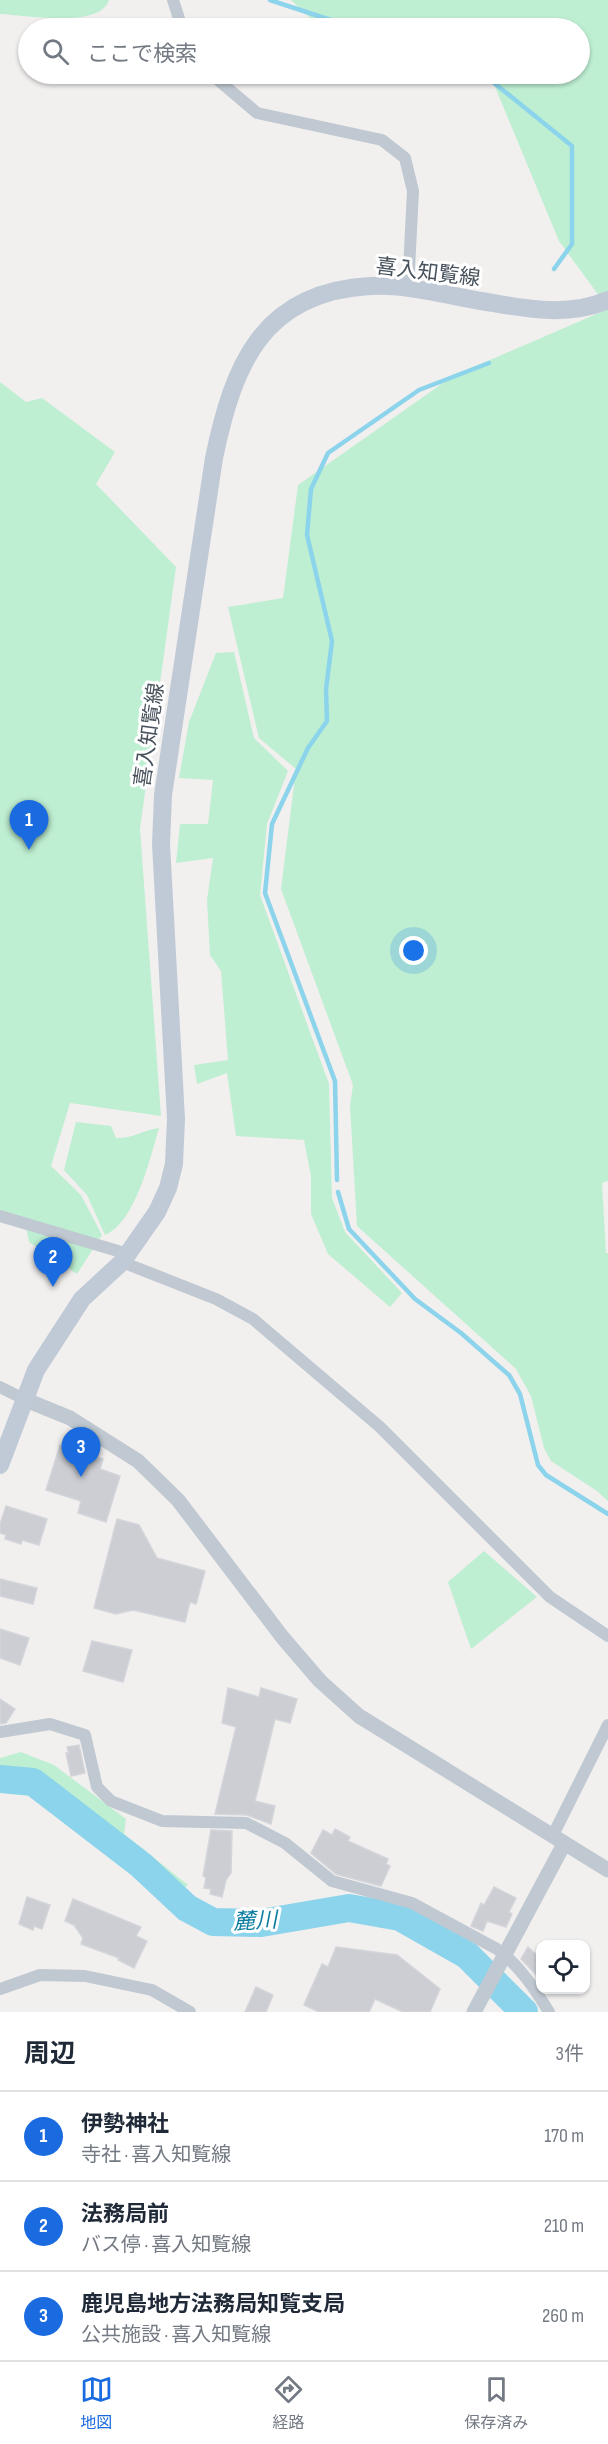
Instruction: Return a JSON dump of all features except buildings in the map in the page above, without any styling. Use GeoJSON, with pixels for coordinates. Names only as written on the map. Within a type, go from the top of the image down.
{"type":"FeatureCollection","features":[{"type":"Feature","properties":{"kind":"main road","name":"喜入知覧線"},"geometry":{"type":"LineString","coordinates":[[0,1465],[27,1400],[36,1370],[82,1299],[125,1258],[157,1212],[168,1188],[174,1164],[176,1119],[161,844],[163,795],[214,458],[224,412],[235,381],[251,348],[268,327],[286,314],[307,302],[347,289],[371,286],[408,289],[537,310],[565,311],[608,300]]}},
{"type":"Feature","properties":{"kind":"street"},"geometry":{"type":"LineString","coordinates":[[173,0],[179,18]]}},
{"type":"Feature","properties":{"kind":"street"},"geometry":{"type":"LineString","coordinates":[[223,84],[257,113],[382,140],[405,158],[413,191],[408,289]]}},
{"type":"Feature","properties":{"kind":"street"},"geometry":{"type":"LineString","coordinates":[[0,1216],[125,1258],[216,1299],[253,1319],[380,1427],[550,1597],[608,1636]]}},
{"type":"Feature","properties":{"kind":"street"},"geometry":{"type":"LineString","coordinates":[[0,1388],[70,1418],[138,1461],[178,1500],[283,1638],[320,1681],[359,1716],[608,1870]]}},
{"type":"Feature","properties":{"kind":"street"},"geometry":{"type":"LineString","coordinates":[[0,1732],[50,1724],[85,1735],[97,1787],[111,1801],[162,1821],[246,1823],[272,1834],[332,1881],[412,1903],[506,1956],[536,1990],[549,2012]]}},
{"type":"Feature","properties":{"kind":"street"},"geometry":{"type":"LineString","coordinates":[[474,2012],[506,1956],[608,1725]]}},
{"type":"Feature","properties":{"kind":"street"},"geometry":{"type":"LineString","coordinates":[[0,1989],[40,1975],[85,1976],[152,1990],[190,2012]]}},
{"type":"Feature","properties":{"kind":"green space"},"geometry":{"type":"Polygon","coordinates":[[[0,0],[109,0],[103,9],[92,15],[43,18],[0,14],[0,0]]]}},
{"type":"Feature","properties":{"kind":"green space"},"geometry":{"type":"Polygon","coordinates":[[[291,0],[608,0],[608,308],[559,241],[494,84],[590,84],[590,18],[310,18],[291,0]]]}},
{"type":"Feature","properties":{"kind":"green space"},"geometry":{"type":"Polygon","coordinates":[[[608,309],[608,1181],[602,1183],[606,1253],[608,1253],[608,1501],[597,1491],[551,1461],[544,1448],[531,1396],[516,1369],[357,1226],[350,1106],[353,1085],[281,889],[296,769],[259,738],[228,607],[283,598],[298,485],[453,376],[608,309]]]}},
{"type":"Feature","properties":{"kind":"green space"},"geometry":{"type":"Polygon","coordinates":[[[0,382],[26,402],[42,398],[115,452],[96,484],[176,567],[140,829],[161,1116],[70,1103],[51,1166],[81,1195],[102,1235],[77,1274],[29,1242],[25,1221],[0,1211],[0,382]]]}},
{"type":"Feature","properties":{"kind":"green space"},"geometry":{"type":"Polygon","coordinates":[[[234,652],[254,738],[288,771],[267,824],[260,895],[329,1084],[332,1198],[345,1232],[402,1293],[390,1307],[328,1254],[311,1214],[311,1176],[304,1140],[236,1136],[227,1073],[197,1084],[194,1065],[228,1060],[221,971],[210,955],[207,900],[213,858],[176,863],[180,824],[208,824],[213,780],[179,778],[189,722],[216,653],[234,652]]]}},
{"type":"Feature","properties":{"kind":"green space"},"geometry":{"type":"Polygon","coordinates":[[[76,1122],[111,1126],[116,1138],[159,1128],[146,1172],[133,1203],[116,1228],[105,1235],[87,1195],[64,1170],[76,1122]]]}},
{"type":"Feature","properties":{"kind":"green space"},"geometry":{"type":"Polygon","coordinates":[[[484,1551],[537,1597],[471,1649],[448,1582],[484,1551]]]}},
{"type":"Feature","properties":{"kind":"green space"},"geometry":{"type":"Polygon","coordinates":[[[21,1752],[54,1765],[126,1819],[124,1834],[188,1885],[183,1889],[86,1811],[34,1774],[0,1769],[0,1758],[21,1752]]]}},
{"type":"Feature","properties":{"kind":"waterway"},"geometry":{"type":"LineString","coordinates":[[270,0],[325,18]]}},
{"type":"Feature","properties":{"kind":"waterway"},"geometry":{"type":"LineString","coordinates":[[495,84],[572,146],[572,244],[554,269]]}},
{"type":"Feature","properties":{"kind":"waterway"},"geometry":{"type":"LineString","coordinates":[[337,1180],[335,1081],[265,893],[272,824],[308,748],[327,721],[326,689],[332,641],[307,535],[311,489],[328,453],[419,390],[489,363]]}},
{"type":"Feature","properties":{"kind":"waterway"},"geometry":{"type":"LineString","coordinates":[[338,1192],[349,1229],[415,1299],[461,1333],[509,1375],[520,1394],[538,1465],[546,1475],[608,1514]]}},
{"type":"Feature","properties":{"kind":"waterway","name":"麓川"},"geometry":{"type":"LineString","coordinates":[[0,1779],[33,1782],[141,1865],[187,1908],[213,1922],[261,1923],[349,1908],[400,1917],[467,1955],[524,2012]]}},
{"type":"Feature","properties":{"kind":"place","name":"伊勢神社"},"geometry":{"type":"Point","coordinates":[29,850]}},
{"type":"Feature","properties":{"kind":"place","name":"法務局前"},"geometry":{"type":"Point","coordinates":[53,1287]}},
{"type":"Feature","properties":{"kind":"place","name":"鹿児島地方法務局知覧支局"},"geometry":{"type":"Point","coordinates":[81,1477]}}]}
